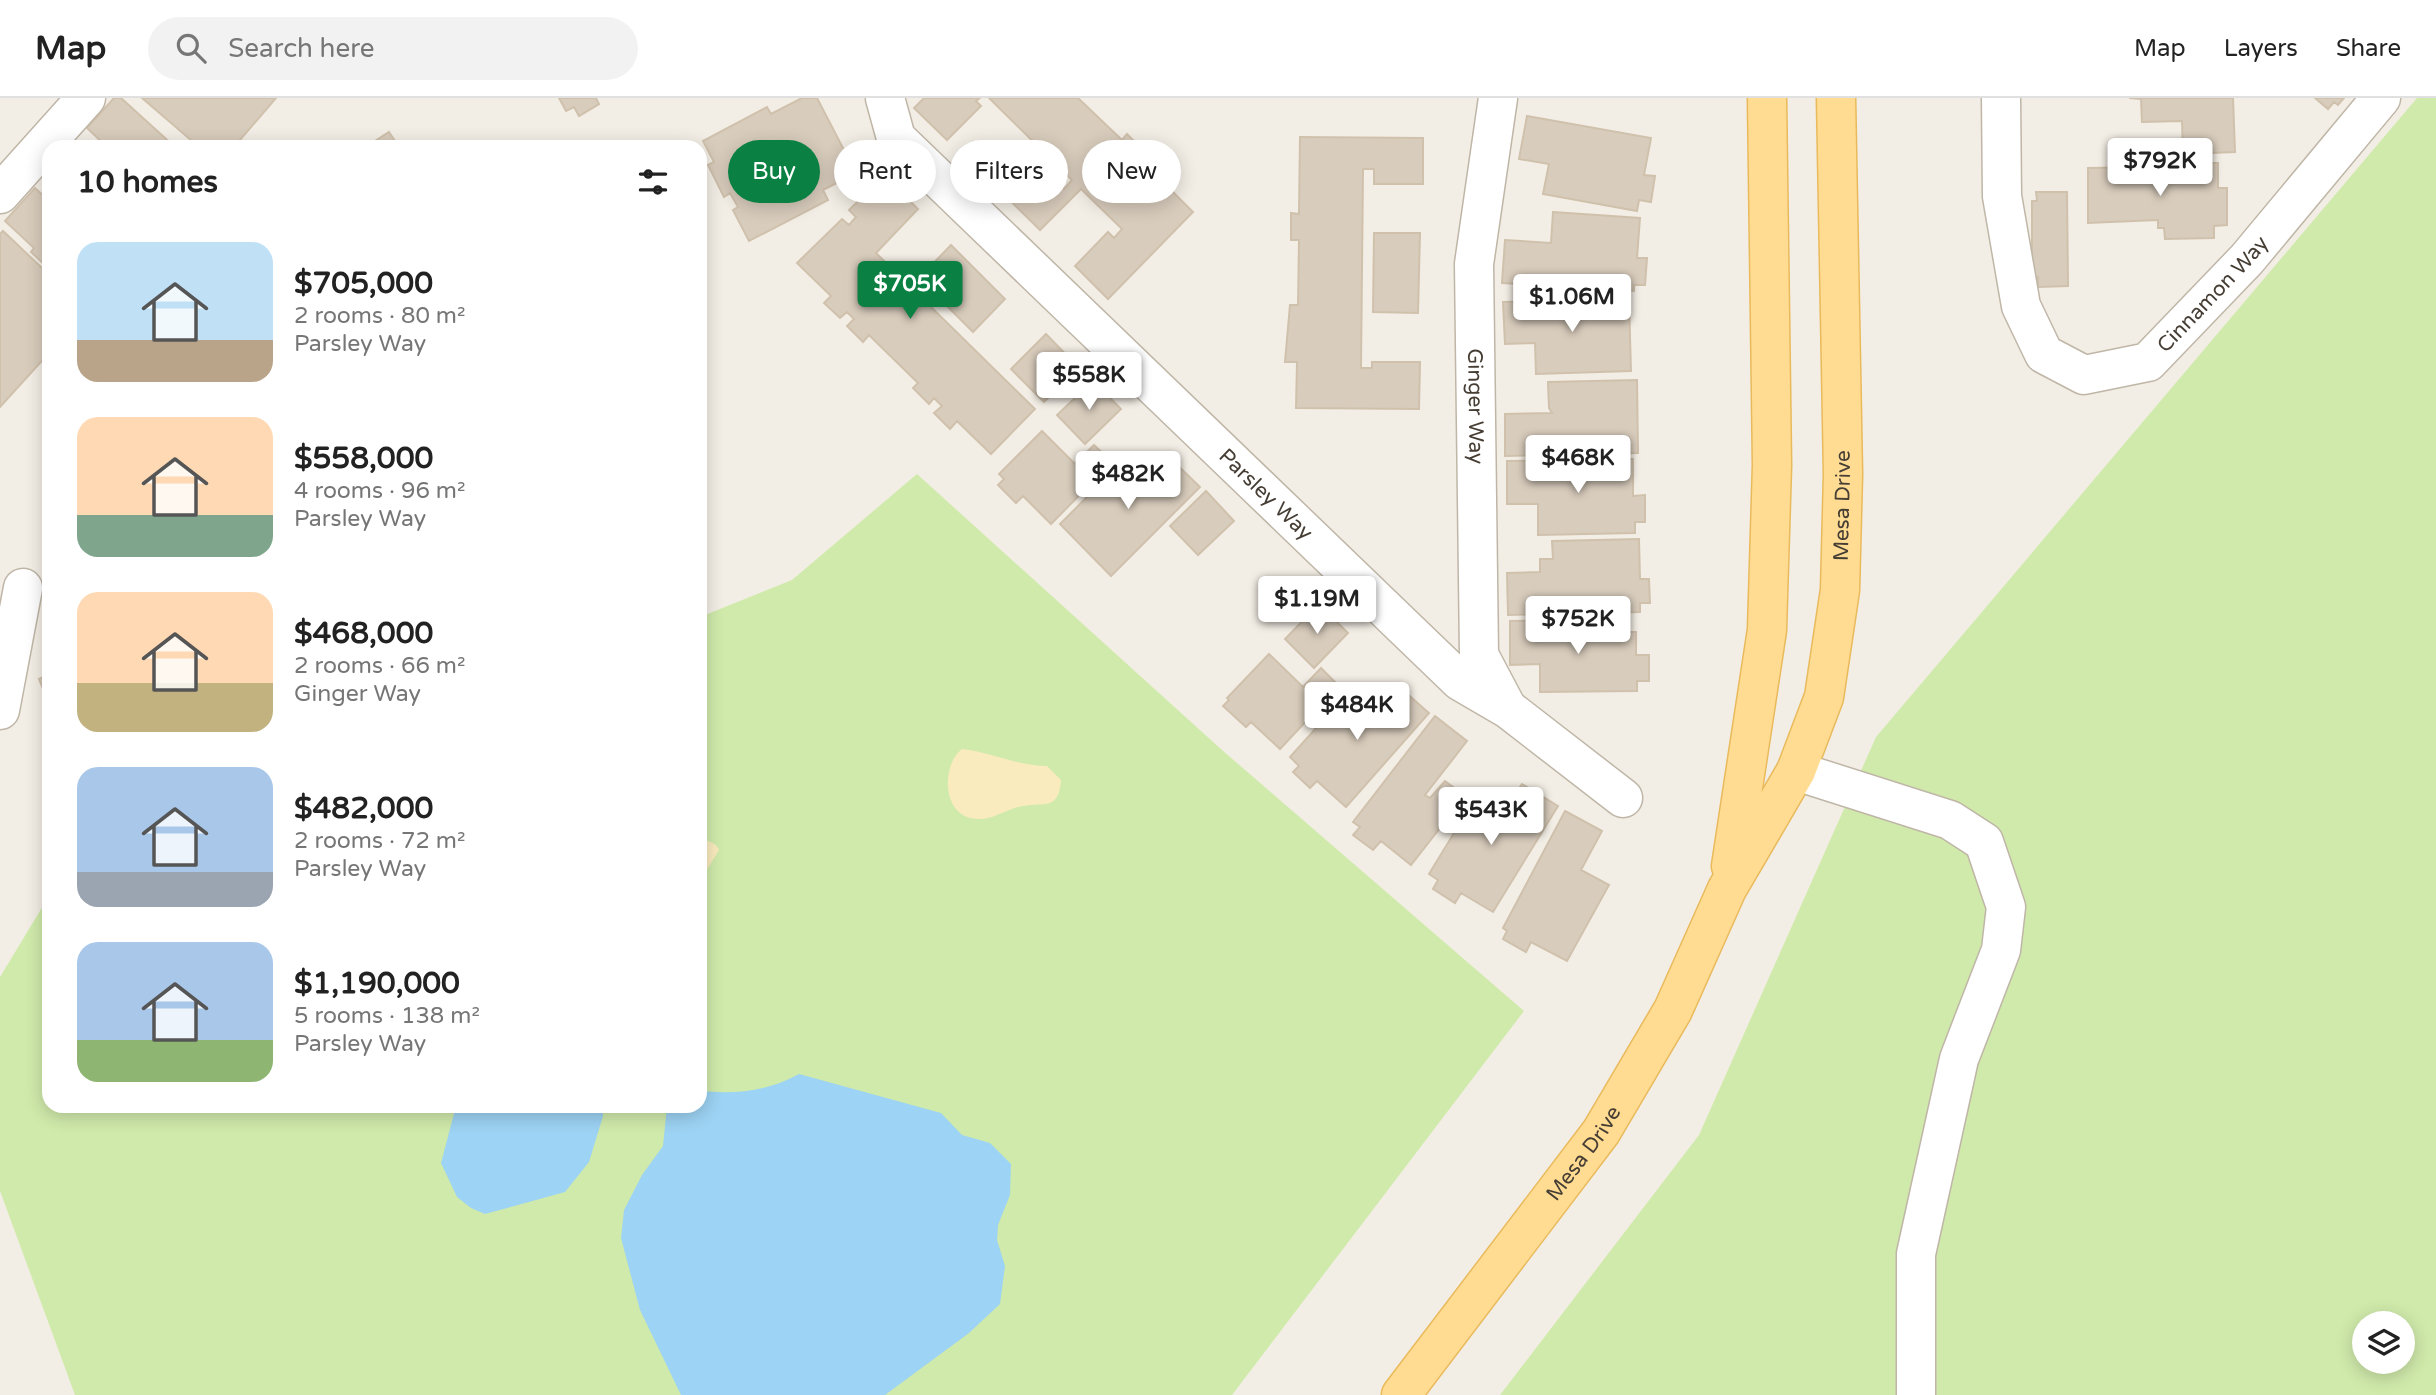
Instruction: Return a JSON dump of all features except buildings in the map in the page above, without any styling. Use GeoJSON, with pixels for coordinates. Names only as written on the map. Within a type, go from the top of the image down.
{"type":"FeatureCollection","features":[{"type":"Feature","properties":{"kind":"main road","name":"Mesa Drive"},"geometry":{"type":"LineString","coordinates":[[1727,889],[1768,631],[1772,465],[1767,98]]}},
{"type":"Feature","properties":{"kind":"main road","name":"Mesa Drive"},"geometry":{"type":"LineString","coordinates":[[1401,1395],[1601,1132],[1673,1010],[1727,889],[1796,771],[1824,697],[1840,590],[1843,474],[1836,98]]}},
{"type":"Feature","properties":{"kind":"street"},"geometry":{"type":"LineString","coordinates":[[48,140],[86,98]]}},
{"type":"Feature","properties":{"kind":"street","name":"Parsley Way"},"geometry":{"type":"LineString","coordinates":[[886,98],[896,138],[1461,681],[1508,709],[1623,798]]}},
{"type":"Feature","properties":{"kind":"street","name":"Ginger Way"},"geometry":{"type":"LineString","coordinates":[[1498,98],[1474,264],[1479,656],[1508,709]]}},
{"type":"Feature","properties":{"kind":"street","name":"Cinnamon Way"},"geometry":{"type":"LineString","coordinates":[[2001,98],[2002,196],[2021,306],[2044,354],[2084,375],[2148,362],[2247,259],[2381,98]]}},
{"type":"Feature","properties":{"kind":"street"},"geometry":{"type":"LineString","coordinates":[[0,194],[42,147]]}},
{"type":"Feature","properties":{"kind":"street"},"geometry":{"type":"LineString","coordinates":[[0,710],[24,588]]}},
{"type":"Feature","properties":{"kind":"street"},"geometry":{"type":"LineString","coordinates":[[1796,771],[1950,820],[1984,842],[2006,907],[2001,950],[1959,1059],[1916,1254],[1916,1395]]}},
{"type":"Feature","properties":{"kind":"green space"},"geometry":{"type":"Polygon","coordinates":[[[2417,98],[2436,98],[2436,1395],[1500,1395],[1699,1135],[1876,737],[2417,98]]]}},
{"type":"Feature","properties":{"kind":"green space"},"geometry":{"type":"Polygon","coordinates":[[[917,474],[1222,750],[1524,1011],[1232,1395],[75,1395],[0,1191],[0,977],[42,908],[42,1113],[707,1113],[707,614],[792,580],[917,474]]]}},
{"type":"Feature","properties":{"kind":"sand"},"geometry":{"type":"Polygon","coordinates":[[[962,749],[1025,764],[1047,766],[1061,780],[1057,797],[1049,803],[1023,806],[984,819],[961,814],[950,797],[948,776],[955,756],[962,749]]]}},
{"type":"Feature","properties":{"kind":"sand"},"geometry":{"type":"Polygon","coordinates":[[[707,840],[719,850],[707,870],[707,840]]]}},
{"type":"Feature","properties":{"kind":"water"},"geometry":{"type":"Polygon","coordinates":[[[799,1074],[941,1113],[962,1135],[990,1143],[1011,1164],[1010,1195],[998,1225],[997,1240],[1005,1266],[1000,1304],[969,1333],[885,1395],[681,1395],[640,1310],[621,1238],[624,1210],[642,1175],[663,1146],[666,1113],[707,1113],[707,1091],[751,1090],[799,1074]]]}},
{"type":"Feature","properties":{"kind":"water"},"geometry":{"type":"Polygon","coordinates":[[[454,1113],[603,1113],[589,1162],[565,1192],[485,1214],[471,1208],[457,1197],[441,1163],[454,1113]]]}}]}
